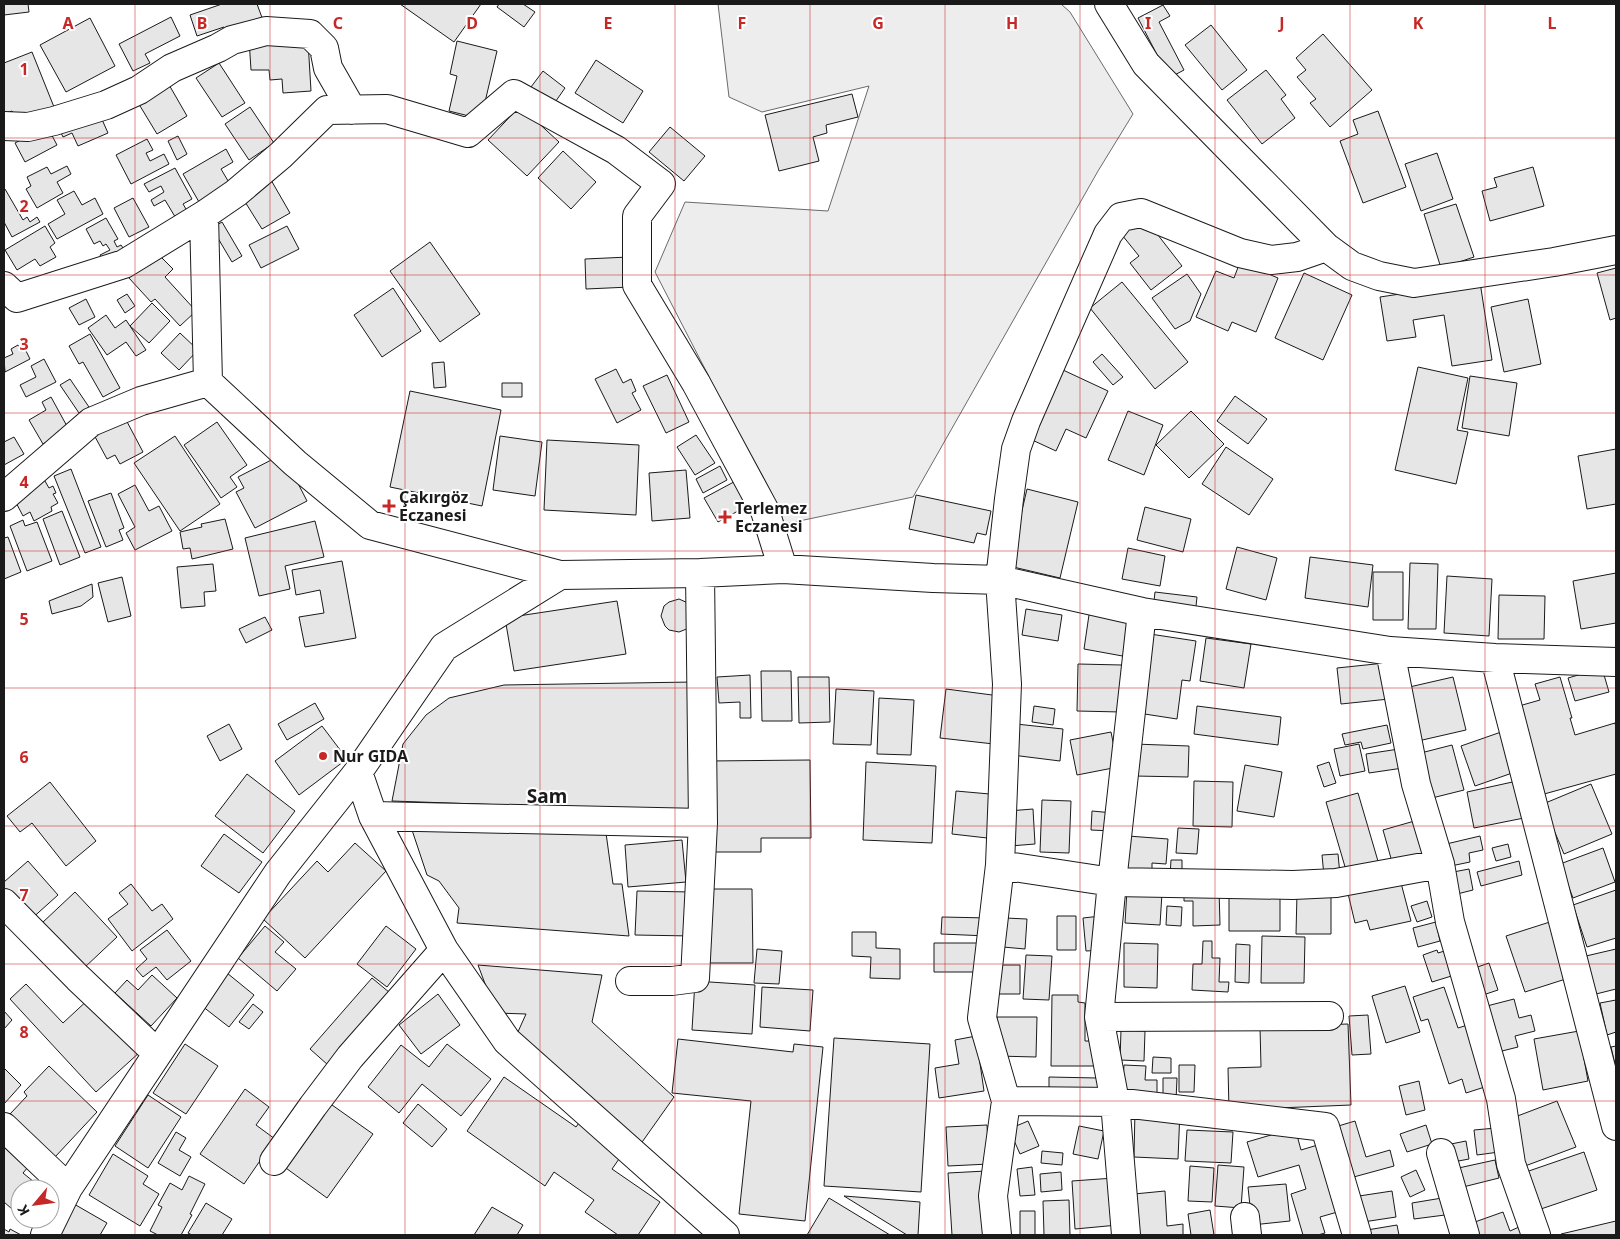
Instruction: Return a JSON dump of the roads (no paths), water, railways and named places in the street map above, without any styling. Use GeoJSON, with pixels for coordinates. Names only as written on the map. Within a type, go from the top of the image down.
{"type":"FeatureCollection","features":[{"type":"Feature","properties":{"kind":"street"},"geometry":{"type":"LineString","coordinates":[[1109,4],[1146,64],[1326,247],[1352,266],[1379,276],[1414,283],[1554,262],[1616,250]]}},
{"type":"Feature","properties":{"kind":"street"},"geometry":{"type":"LineString","coordinates":[[4,126],[28,127],[106,105],[139,90],[172,68],[232,40],[266,31],[310,34],[324,48],[328,68],[352,110]]}},
{"type":"Feature","properties":{"kind":"street"},"geometry":{"type":"LineString","coordinates":[[4,286],[17,298],[124,264],[204,215],[244,187],[281,155],[327,110],[387,109],[468,132],[514,94],[616,150],[661,184],[637,216],[636,285],[696,383],[765,511],[782,569]]}},
{"type":"Feature","properties":{"kind":"street"},"geometry":{"type":"LineString","coordinates":[[998,1235],[993,1196],[1006,1101],[982,1018],[1000,865],[1007,684],[1000,580],[1016,449],[1026,421],[1108,234],[1121,217],[1141,213],[1240,253],[1271,260],[1296,257],[1326,247]]}},
{"type":"Feature","properties":{"kind":"street"},"geometry":{"type":"LineString","coordinates":[[204,215],[208,382],[295,463],[370,525],[560,575],[700,573],[782,569],[1000,580],[1142,612],[1390,651],[1615,669]]}},
{"type":"Feature","properties":{"kind":"street"},"geometry":{"type":"LineString","coordinates":[[4,497],[91,422],[142,400],[208,382]]}},
{"type":"Feature","properties":{"kind":"street"},"geometry":{"type":"LineString","coordinates":[[630,981],[672,981],[695,978],[703,823],[700,573]]}},
{"type":"Feature","properties":{"kind":"street"},"geometry":{"type":"LineString","coordinates":[[45,1235],[68,1188],[278,873],[358,772],[444,647],[560,575]]}},
{"type":"Feature","properties":{"kind":"street"},"geometry":{"type":"LineString","coordinates":[[1126,1235],[1115,1102],[1099,1017],[1142,612]]}},
{"type":"Feature","properties":{"kind":"street"},"geometry":{"type":"LineString","coordinates":[[1390,651],[1416,784],[1440,864],[1450,922],[1501,1099],[1511,1164],[1536,1235]]}},
{"type":"Feature","properties":{"kind":"street"},"geometry":{"type":"LineString","coordinates":[[1495,658],[1616,1126]]}},
{"type":"Feature","properties":{"kind":"street"},"geometry":{"type":"LineString","coordinates":[[358,772],[373,816],[444,950],[507,1041],[725,1235]]}},
{"type":"Feature","properties":{"kind":"street"},"geometry":{"type":"LineString","coordinates":[[373,816],[703,823]]}},
{"type":"Feature","properties":{"kind":"street"},"geometry":{"type":"LineString","coordinates":[[1000,865],[1112,882],[1293,885],[1336,883],[1440,864]]}},
{"type":"Feature","properties":{"kind":"street"},"geometry":{"type":"LineString","coordinates":[[4,903],[78,978],[157,1053]]}},
{"type":"Feature","properties":{"kind":"street"},"geometry":{"type":"LineString","coordinates":[[274,1161],[350,1057],[444,950]]}},
{"type":"Feature","properties":{"kind":"street"},"geometry":{"type":"LineString","coordinates":[[1099,1017],[1329,1016]]}},
{"type":"Feature","properties":{"kind":"street"},"geometry":{"type":"LineString","coordinates":[[1006,1101],[1115,1102],[1325,1126],[1357,1235]]}},
{"type":"Feature","properties":{"kind":"street"},"geometry":{"type":"LineString","coordinates":[[4,1127],[68,1188]]}},
{"type":"Feature","properties":{"kind":"street"},"geometry":{"type":"LineString","coordinates":[[1441,1154],[1465,1235]]}},
{"type":"Feature","properties":{"kind":"place","name":"Çakırgöz Eczanesi"},"geometry":{"type":"Point","coordinates":[389,506]}},
{"type":"Feature","properties":{"kind":"place","name":"Terlemez Eczanesi"},"geometry":{"type":"Point","coordinates":[725,517]}},
{"type":"Feature","properties":{"kind":"place","name":"Nur GIDA"},"geometry":{"type":"Point","coordinates":[323,756]}},
{"type":"Feature","properties":{"kind":"district","name":"Sam"},"geometry":{"type":"Point","coordinates":[547,796]}}]}
